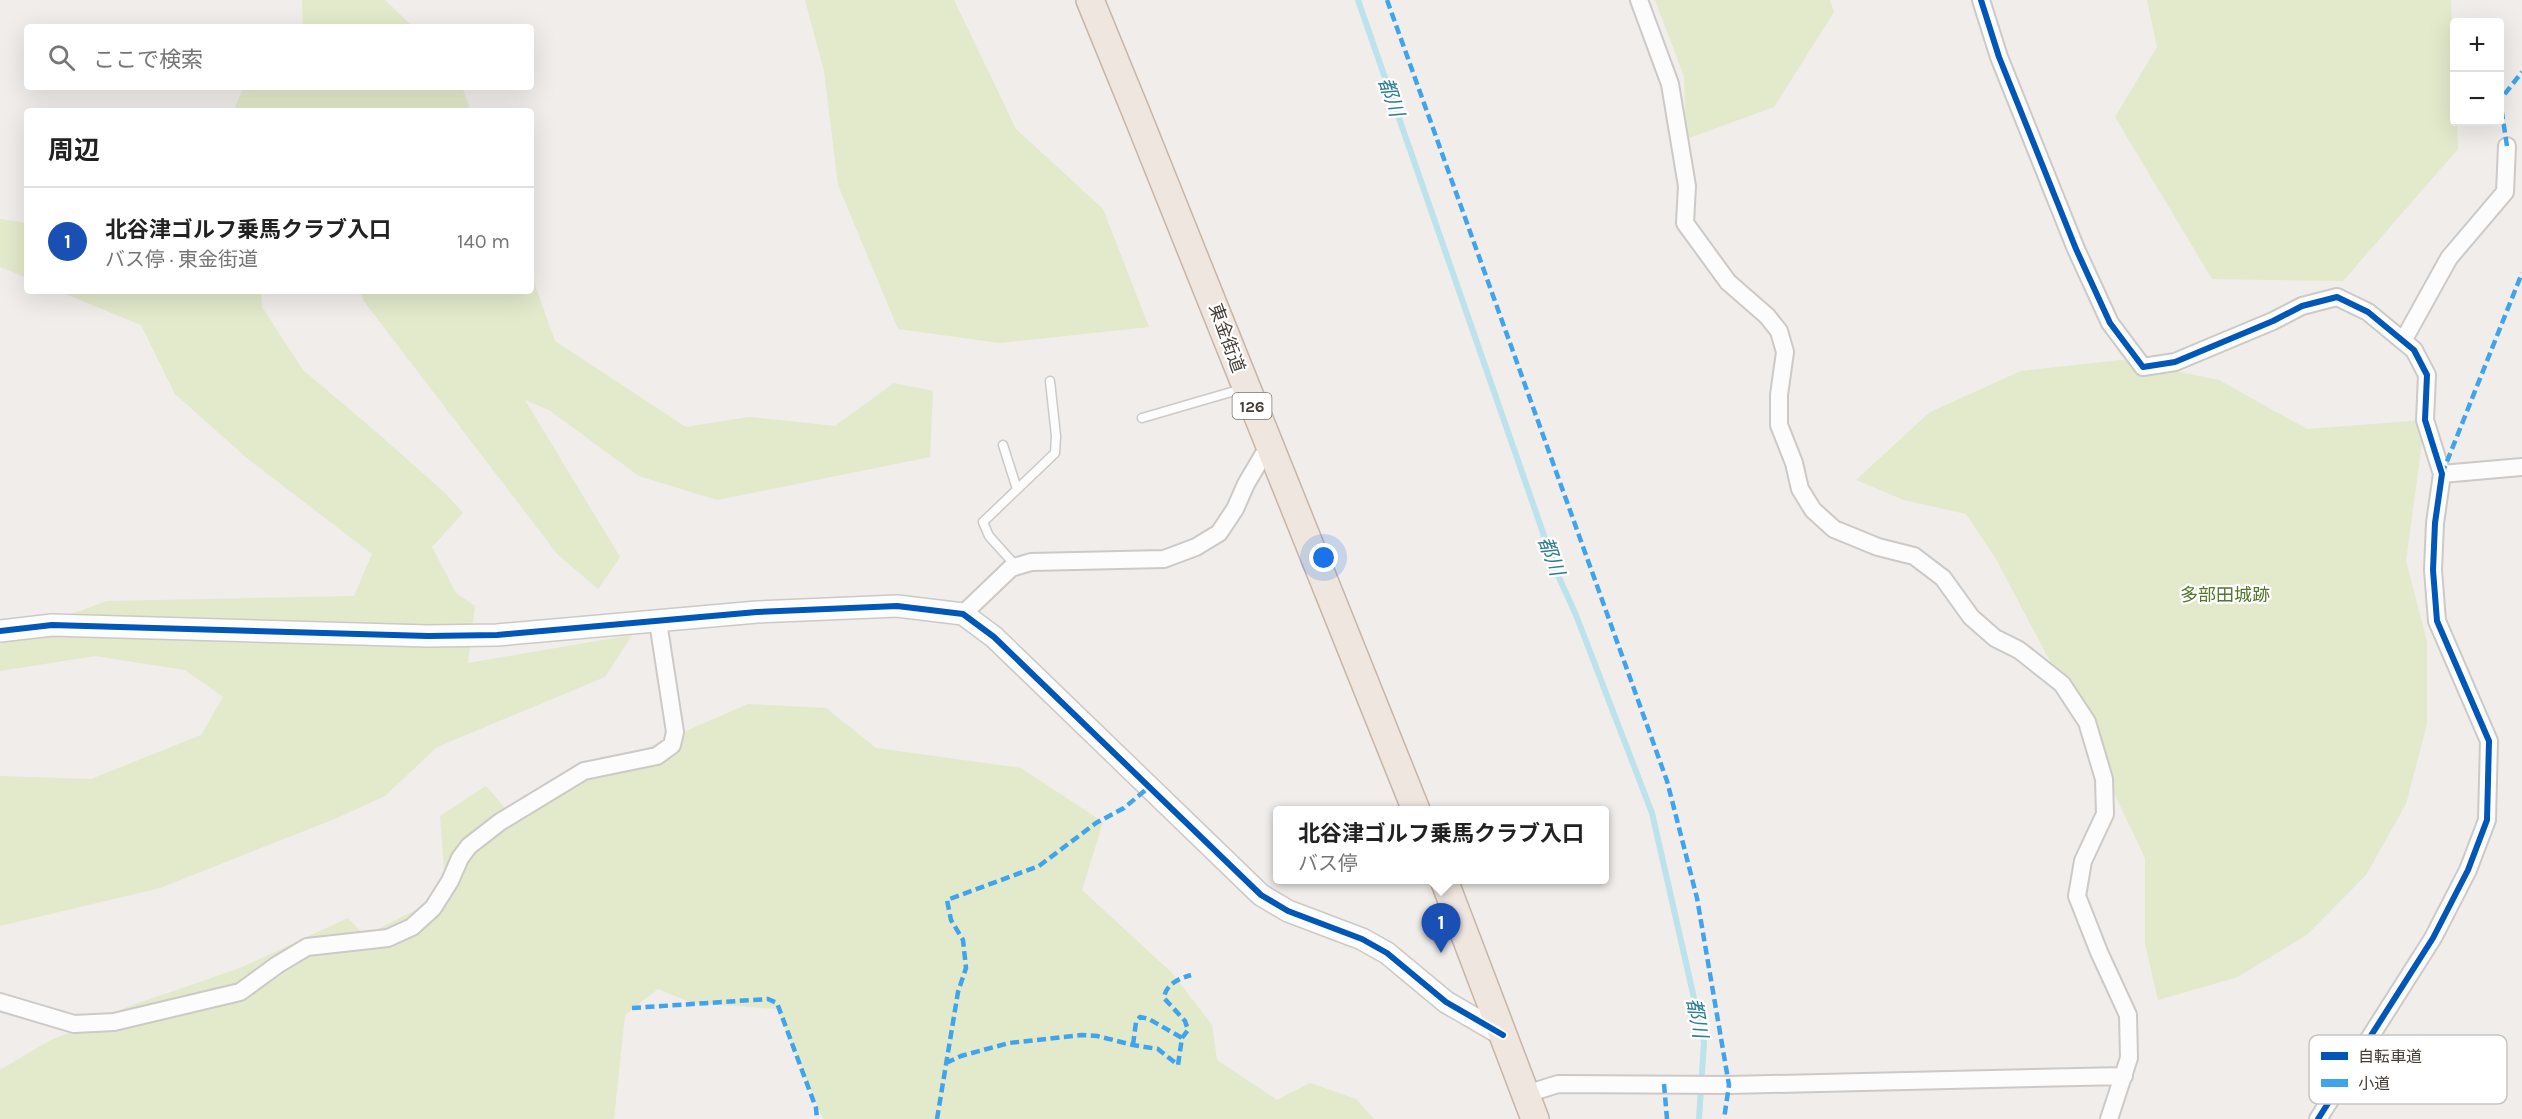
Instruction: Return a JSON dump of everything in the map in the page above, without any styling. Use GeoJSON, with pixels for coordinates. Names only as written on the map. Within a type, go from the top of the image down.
{"type":"FeatureCollection","features":[{"type":"Feature","properties":{"kind":"highway","name":"東金街道"},"geometry":{"type":"LineString","coordinates":[[1090,0],[1213,300],[1245,388],[1414,806]]}},
{"type":"Feature","properties":{"kind":"highway"},"geometry":{"type":"LineString","coordinates":[[1446,884],[1531,1107]]}},
{"type":"Feature","properties":{"kind":"street"},"geometry":{"type":"LineString","coordinates":[[1639,0],[1670,84],[1687,186],[1686,223],[1728,282],[1767,316],[1779,331],[1785,352],[1779,395],[1779,425],[1794,463],[1800,489],[1808,503],[1834,529],[1878,547],[1914,556],[1942,578],[1971,617],[1995,638],[2019,650],[2062,684],[2087,723],[2104,779],[2105,814],[2083,861],[2077,896],[2099,952],[2128,1015],[2129,1058],[2109,1119]]}},
{"type":"Feature","properties":{"kind":"street"},"geometry":{"type":"LineString","coordinates":[[1981,0],[1999,57],[2076,249],[2110,323],[2143,367],[2175,362],[2273,321],[2302,306],[2337,297],[2368,312],[2414,350],[2427,375],[2425,420],[2442,474],[2435,523],[2433,570],[2437,621],[2489,741],[2487,820],[2468,870],[2433,938],[2371,1035]]}},
{"type":"Feature","properties":{"kind":"street"},"geometry":{"type":"LineString","coordinates":[[2403,341],[2449,258],[2505,192],[2507,146]]}},
{"type":"Feature","properties":{"kind":"street"},"geometry":{"type":"LineString","coordinates":[[963,614],[1011,568],[1031,562],[1164,559],[1196,547],[1219,532],[1235,509],[1246,484],[1269,445]]}},
{"type":"Feature","properties":{"kind":"street"},"geometry":{"type":"LineString","coordinates":[[2442,474],[2522,467]]}},
{"type":"Feature","properties":{"kind":"street"},"geometry":{"type":"LineString","coordinates":[[0,631],[52,625],[428,636],[497,635],[757,612],[897,606],[963,614],[993,637],[1261,895],[1288,911],[1362,939],[1387,953],[1446,1002],[1503,1035]]}},
{"type":"Feature","properties":{"kind":"street"},"geometry":{"type":"LineString","coordinates":[[0,1002],[74,1024],[114,1022],[240,992],[307,947],[388,938],[412,927],[433,908],[469,846],[500,822],[584,771],[657,756],[672,745],[675,732],[658,622]]}},
{"type":"Feature","properties":{"kind":"street"},"geometry":{"type":"LineString","coordinates":[[1531,1107],[1558,1084],[1729,1085],[2124,1076]]}},
{"type":"Feature","properties":{"kind":"street"},"geometry":{"type":"LineString","coordinates":[[2318,1119],[2328,1104]]}},
{"type":"Feature","properties":{"kind":"lane"},"geometry":{"type":"LineString","coordinates":[[1017,567],[989,536],[983,522],[1055,453],[1056,436],[1050,381]]}},
{"type":"Feature","properties":{"kind":"lane"},"geometry":{"type":"LineString","coordinates":[[1142,418],[1245,388]]}},
{"type":"Feature","properties":{"kind":"lane"},"geometry":{"type":"LineString","coordinates":[[1003,445],[1017,489]]}},
{"type":"Feature","properties":{"kind":"green space"},"geometry":{"type":"Polygon","coordinates":[[[302,0],[385,0],[410,24],[303,24],[302,0]]]}},
{"type":"Feature","properties":{"kind":"green space"},"geometry":{"type":"Polygon","coordinates":[[[805,0],[954,0],[1016,129],[1103,209],[1149,327],[1000,343],[898,329],[838,185],[824,71],[805,0]]]}},
{"type":"Feature","properties":{"kind":"green space"},"geometry":{"type":"Polygon","coordinates":[[[1655,0],[1830,0],[1834,12],[1774,107],[1686,139],[1684,76],[1655,0]]]}},
{"type":"Feature","properties":{"kind":"green space"},"geometry":{"type":"Polygon","coordinates":[[[2147,0],[2451,0],[2450,126],[2457,126],[2458,149],[2343,281],[2212,279],[2115,117],[2157,47],[2147,0]]]}},
{"type":"Feature","properties":{"kind":"green space"},"geometry":{"type":"Polygon","coordinates":[[[243,90],[463,90],[470,108],[234,108],[243,90]]]}},
{"type":"Feature","properties":{"kind":"green space"},"geometry":{"type":"Polygon","coordinates":[[[0,219],[24,223],[24,277],[0,267],[0,219]]]}},
{"type":"Feature","properties":{"kind":"green space"},"geometry":{"type":"Polygon","coordinates":[[[534,282],[555,341],[686,427],[749,417],[835,426],[894,383],[933,391],[930,457],[717,500],[639,476],[549,410],[525,400],[620,557],[598,589],[558,555],[363,300],[362,294],[534,294],[534,282]]]}},
{"type":"Feature","properties":{"kind":"green space"},"geometry":{"type":"Polygon","coordinates":[[[65,294],[261,294],[262,307],[303,370],[445,493],[463,513],[432,547],[456,593],[475,606],[468,663],[632,635],[605,677],[437,747],[385,796],[337,818],[160,888],[0,926],[0,776],[91,779],[201,735],[223,697],[185,670],[95,656],[0,671],[0,640],[107,601],[354,596],[372,554],[248,459],[175,394],[141,325],[65,294]]]}},
{"type":"Feature","properties":{"kind":"green space","name":"多部田城跡"},"geometry":{"type":"Polygon","coordinates":[[[2121,360],[2219,380],[2307,429],[2425,420],[2406,561],[2427,641],[2427,724],[2406,804],[2366,875],[2308,934],[2238,977],[2158,1000],[2145,944],[2145,858],[2062,684],[1996,559],[1966,514],[1904,500],[1856,480],[1930,412],[2021,371],[2121,360]]]}},
{"type":"Feature","properties":{"kind":"green space"},"geometry":{"type":"Polygon","coordinates":[[[748,704],[826,708],[876,748],[1021,768],[1103,822],[1082,890],[1172,973],[1212,1025],[1217,1060],[1277,1100],[1310,1083],[1356,1099],[1374,1119],[823,1119],[777,1009],[692,1003],[658,989],[625,1015],[614,1119],[0,1119],[0,1070],[47,1042],[127,1007],[240,968],[348,918],[365,936],[446,894],[440,816],[486,786],[506,809],[748,704]]]}},
{"type":"Feature","properties":{"kind":"waterway","name":"都川"},"geometry":{"type":"LineString","coordinates":[[1358,0],[1557,573],[1576,615],[1652,813],[1704,1042],[1699,1119]]}},
{"type":"Feature","properties":{"kind":"marked path"},"geometry":{"type":"LineString","coordinates":[[1387,0],[1667,781],[1697,898],[1729,1085],[1724,1119]]}},
{"type":"Feature","properties":{"kind":"marked path"},"geometry":{"type":"LineString","coordinates":[[2507,146],[2500,100],[2522,72]]}},
{"type":"Feature","properties":{"kind":"marked path"},"geometry":{"type":"LineString","coordinates":[[2442,474],[2522,273]]}},
{"type":"Feature","properties":{"kind":"marked path"},"geometry":{"type":"LineString","coordinates":[[937,1119],[958,992],[966,968],[963,940],[951,920],[947,900],[1039,866],[1096,823],[1124,808],[1148,788]]}},
{"type":"Feature","properties":{"kind":"marked path"},"geometry":{"type":"LineString","coordinates":[[946,1063],[961,1056],[1009,1043],[1082,1035],[1158,1049],[1178,1065],[1182,1038],[1188,1030],[1185,1021],[1164,998],[1167,989],[1177,980],[1191,975]]}},
{"type":"Feature","properties":{"kind":"marked path"},"geometry":{"type":"LineString","coordinates":[[632,1008],[768,999],[777,1003],[816,1108],[817,1119]]}},
{"type":"Feature","properties":{"kind":"marked path"},"geometry":{"type":"LineString","coordinates":[[1133,1045],[1136,1022],[1140,1017],[1149,1019],[1182,1038]]}},
{"type":"Feature","properties":{"kind":"marked path"},"geometry":{"type":"LineString","coordinates":[[1664,1084],[1667,1119]]}},
{"type":"Feature","properties":{"kind":"cycle path"},"geometry":{"type":"LineString","coordinates":[[1981,0],[1999,57],[2076,249],[2110,323],[2143,367],[2175,362],[2273,321],[2302,306],[2337,297],[2368,312],[2414,350],[2427,375],[2425,420],[2442,474],[2435,523],[2433,570],[2437,621],[2489,741],[2487,820],[2468,870],[2433,938],[2371,1035]]}},
{"type":"Feature","properties":{"kind":"cycle path"},"geometry":{"type":"LineString","coordinates":[[0,631],[52,625],[428,636],[497,635],[757,612],[897,606],[963,614],[994,637],[1261,895],[1288,911],[1362,939],[1387,953],[1446,1002],[1503,1035]]}},
{"type":"Feature","properties":{"kind":"cycle path"},"geometry":{"type":"LineString","coordinates":[[2318,1119],[2328,1104]]}},
{"type":"Feature","properties":{"kind":"place","name":"北谷津ゴルフ乗馬クラブ入口"},"geometry":{"type":"Point","coordinates":[1441,953]}}]}
